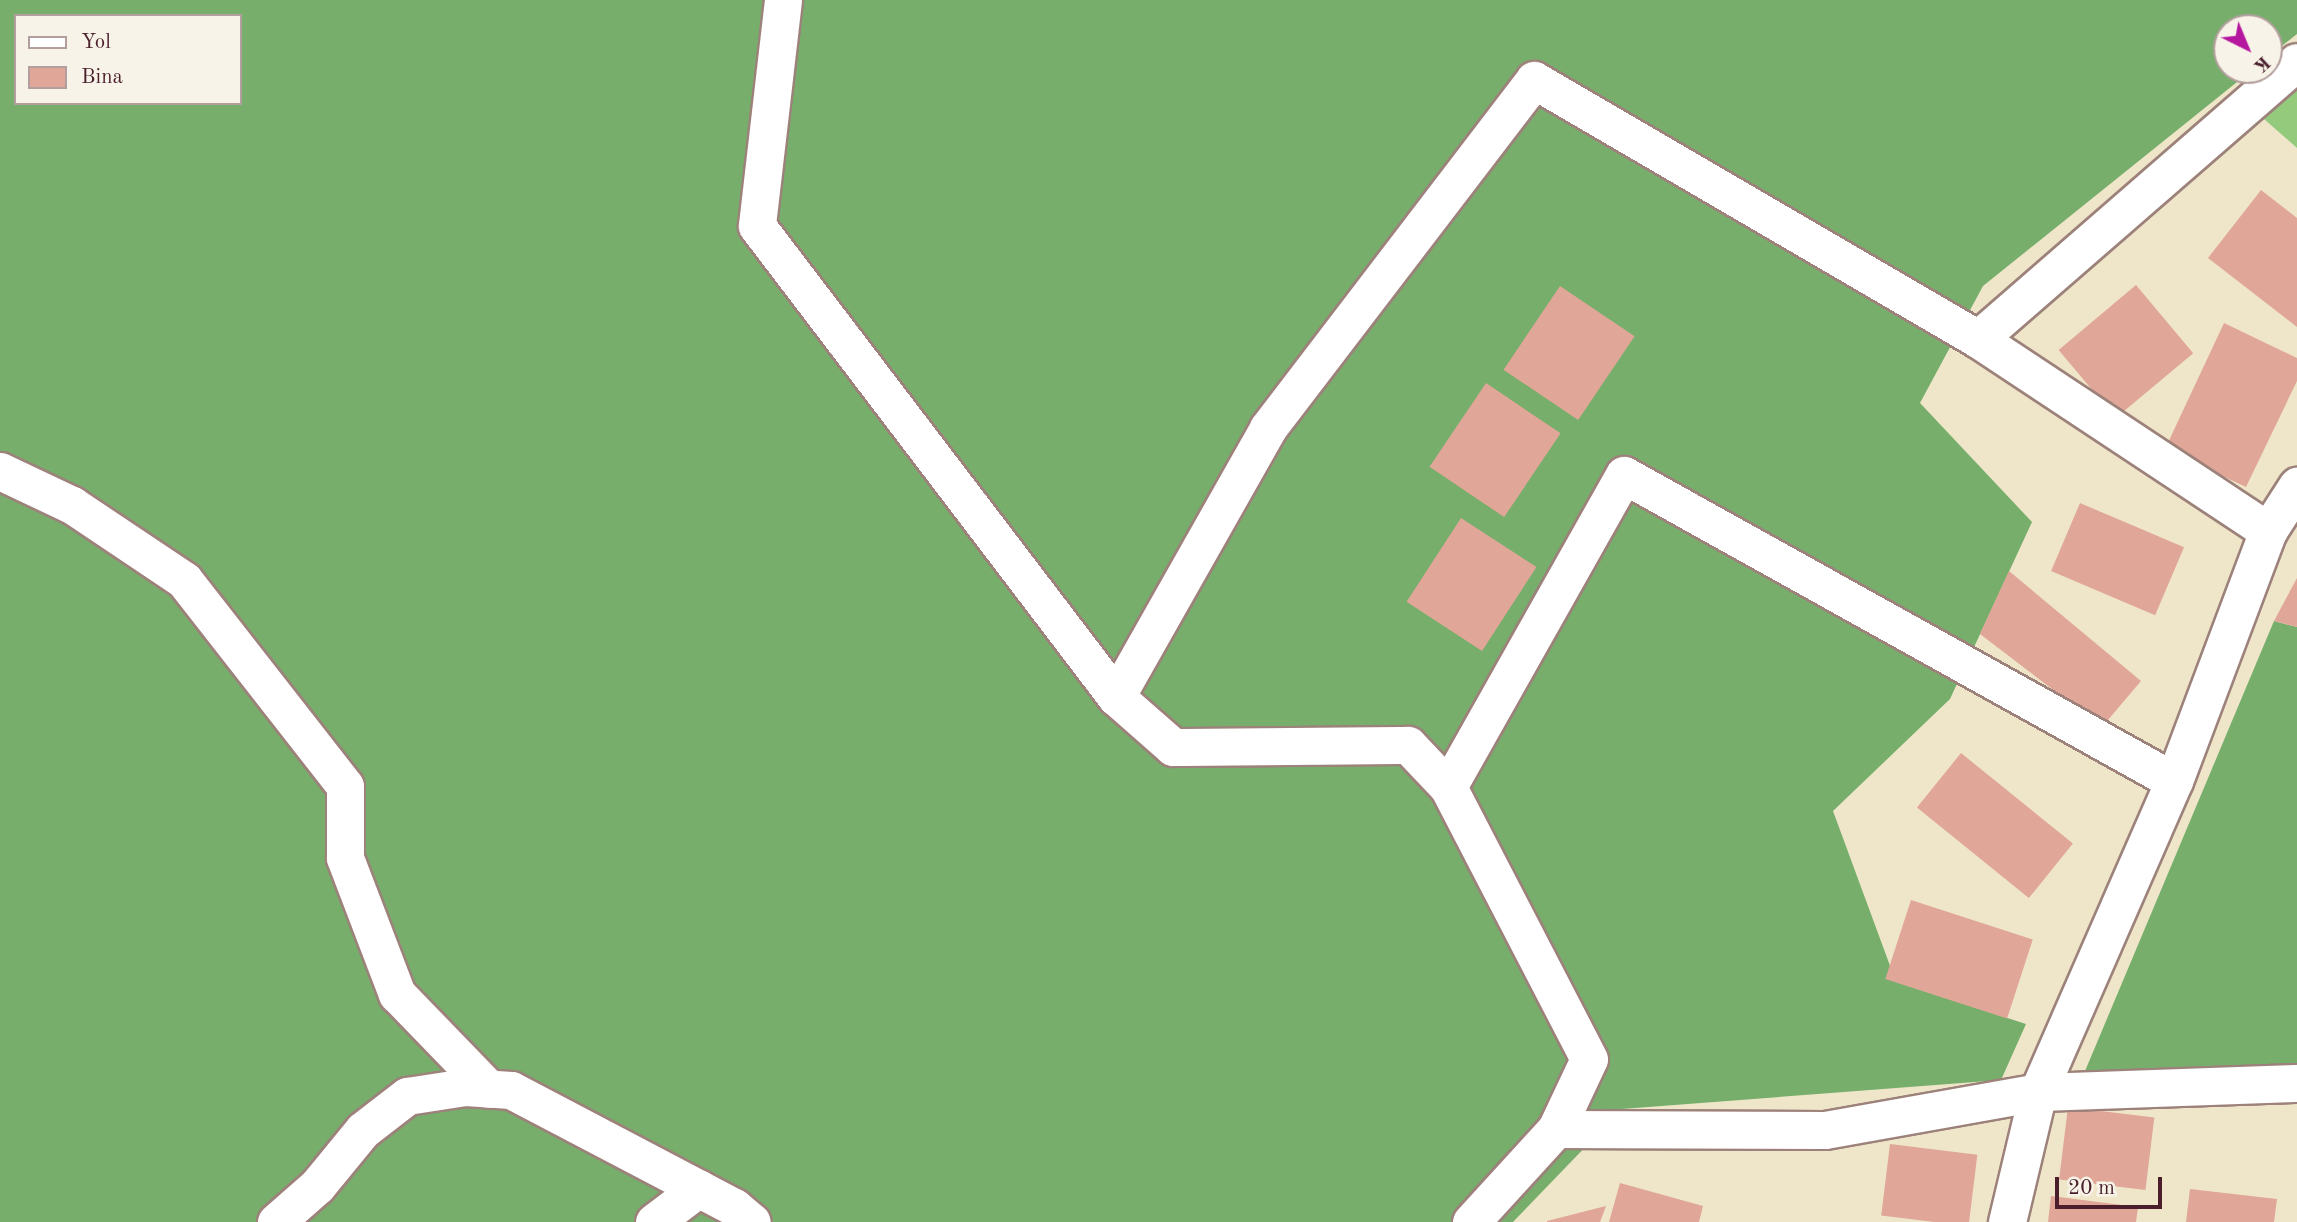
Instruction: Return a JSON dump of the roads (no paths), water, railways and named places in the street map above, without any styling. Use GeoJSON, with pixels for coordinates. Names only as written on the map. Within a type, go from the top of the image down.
{"type":"FeatureCollection","features":[{"type":"Feature","properties":{"kind":"street"},"geometry":{"type":"LineString","coordinates":[[783,0],[757,226],[1116,697],[1172,747],[1408,745],[1448,787],[1588,1059],[1556,1129],[1471,1222]]}},
{"type":"Feature","properties":{"kind":"street"},"geometry":{"type":"LineString","coordinates":[[1978,339],[2297,62]]}},
{"type":"Feature","properties":{"kind":"street"},"geometry":{"type":"LineString","coordinates":[[1116,697],[1268,428],[1534,80],[1978,339],[2268,531]]}},
{"type":"Feature","properties":{"kind":"street"},"geometry":{"type":"LineString","coordinates":[[0,471],[72,505],[192,591],[345,786],[345,858],[397,994],[489,1089]]}},
{"type":"Feature","properties":{"kind":"street"},"geometry":{"type":"LineString","coordinates":[[1448,787],[1624,475],[2174,781]]}},
{"type":"Feature","properties":{"kind":"street"},"geometry":{"type":"LineString","coordinates":[[2007,1222],[2038,1092],[2174,781],[2268,531],[2297,486]]}},
{"type":"Feature","properties":{"kind":"street"},"geometry":{"type":"LineString","coordinates":[[1556,1129],[1825,1130],[2038,1092],[2297,1083]]}},
{"type":"Feature","properties":{"kind":"street"},"geometry":{"type":"LineString","coordinates":[[276,1222],[317,1186],[363,1130],[407,1096],[489,1089],[511,1090],[699,1188],[752,1222]]}},
{"type":"Feature","properties":{"kind":"street"},"geometry":{"type":"LineString","coordinates":[[654,1222],[699,1188]]}}]}
